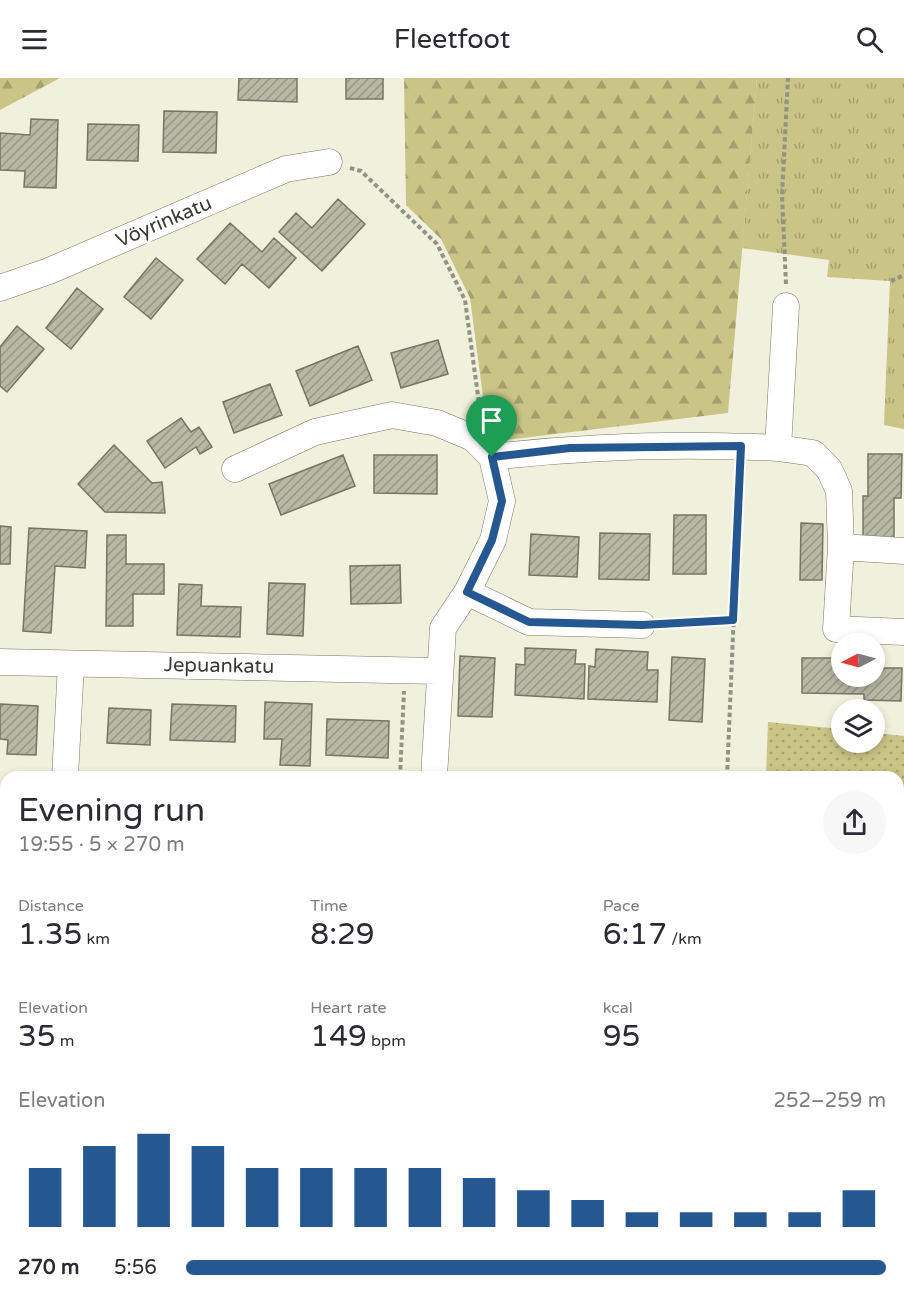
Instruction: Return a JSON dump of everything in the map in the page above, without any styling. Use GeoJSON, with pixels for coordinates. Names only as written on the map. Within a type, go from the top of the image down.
{"type":"FeatureCollection","features":[{"type":"Feature","properties":{"kind":"street","name":"Vöyrinkatu"},"geometry":{"type":"LineString","coordinates":[[0,288],[49,271],[286,169],[329,162]]}},
{"type":"Feature","properties":{"kind":"street"},"geometry":{"type":"LineString","coordinates":[[778,448],[786,306]]}},
{"type":"Feature","properties":{"kind":"street"},"geometry":{"type":"LineString","coordinates":[[235,469],[315,432],[392,415],[437,423],[473,438],[492,457],[502,501],[492,540],[467,592],[442,628],[434,771]]}},
{"type":"Feature","properties":{"kind":"street"},"geometry":{"type":"LineString","coordinates":[[492,457],[570,448],[741,446],[813,453],[829,469],[839,491],[841,547],[836,629],[904,632]]}},
{"type":"Feature","properties":{"kind":"street"},"geometry":{"type":"LineString","coordinates":[[841,547],[904,551]]}},
{"type":"Feature","properties":{"kind":"street"},"geometry":{"type":"LineString","coordinates":[[467,592],[529,622],[642,625]]}},
{"type":"Feature","properties":{"kind":"street","name":"Jepuankatu"},"geometry":{"type":"LineString","coordinates":[[0,662],[438,671]]}},
{"type":"Feature","properties":{"kind":"street"},"geometry":{"type":"LineString","coordinates":[[65,771],[71,664]]}},
{"type":"Feature","properties":{"kind":"path"},"geometry":{"type":"LineString","coordinates":[[786,306],[782,196],[788,78]]}},
{"type":"Feature","properties":{"kind":"path"},"geometry":{"type":"LineString","coordinates":[[329,162],[361,171],[437,244],[465,300],[481,417],[473,438]]}},
{"type":"Feature","properties":{"kind":"path"},"geometry":{"type":"LineString","coordinates":[[891,281],[904,275]]}},
{"type":"Feature","properties":{"kind":"path"},"geometry":{"type":"LineString","coordinates":[[727,771],[741,446]]}},
{"type":"Feature","properties":{"kind":"path"},"geometry":{"type":"LineString","coordinates":[[642,625],[733,620]]}},
{"type":"Feature","properties":{"kind":"path"},"geometry":{"type":"LineString","coordinates":[[400,771],[405,670]]}},
{"type":"Feature","properties":{"kind":"green space"},"geometry":{"type":"Polygon","coordinates":[[[0,78],[60,78],[0,110],[0,78]]]}},
{"type":"Feature","properties":{"kind":"green space"},"geometry":{"type":"Polygon","coordinates":[[[404,78],[757,78],[728,413],[489,442],[470,298],[441,239],[406,205],[404,78]]]}},
{"type":"Feature","properties":{"kind":"green space"},"geometry":{"type":"Polygon","coordinates":[[[757,78],[904,78],[904,429],[884,425],[890,281],[827,277],[829,260],[742,248],[757,78]]]}},
{"type":"Feature","properties":{"kind":"green space"},"geometry":{"type":"Polygon","coordinates":[[[768,722],[831,728],[831,753],[885,753],[885,734],[904,736],[904,771],[766,771],[768,722]]]}},
{"type":"Feature","properties":{"kind":"building"},"geometry":{"type":"Polygon","coordinates":[[[239,78],[297,78],[297,102],[238,100],[239,78]]]}},
{"type":"Feature","properties":{"kind":"building"},"geometry":{"type":"Polygon","coordinates":[[[346,78],[383,78],[383,99],[346,99],[346,78]]]}},
{"type":"Feature","properties":{"kind":"building"},"geometry":{"type":"Polygon","coordinates":[[[164,111],[217,112],[216,153],[163,152],[164,111]]]}},
{"type":"Feature","properties":{"kind":"building"},"geometry":{"type":"Polygon","coordinates":[[[31,119],[58,120],[56,188],[24,187],[25,171],[0,170],[0,133],[30,135],[31,119]]]}},
{"type":"Feature","properties":{"kind":"building"},"geometry":{"type":"Polygon","coordinates":[[[88,124],[139,125],[138,161],[87,160],[88,124]]]}},
{"type":"Feature","properties":{"kind":"building"},"geometry":{"type":"Polygon","coordinates":[[[338,199],[365,224],[322,271],[279,232],[296,213],[312,228],[338,199]]]}},
{"type":"Feature","properties":{"kind":"building"},"geometry":{"type":"Polygon","coordinates":[[[230,223],[262,252],[274,238],[296,258],[269,288],[242,264],[225,284],[197,259],[230,223]]]}},
{"type":"Feature","properties":{"kind":"building"},"geometry":{"type":"Polygon","coordinates":[[[156,258],[183,280],[151,319],[124,297],[156,258]]]}},
{"type":"Feature","properties":{"kind":"building"},"geometry":{"type":"Polygon","coordinates":[[[77,288],[103,309],[71,349],[46,328],[77,288]]]}},
{"type":"Feature","properties":{"kind":"building"},"geometry":{"type":"Polygon","coordinates":[[[17,326],[44,349],[7,392],[0,386],[0,347],[17,326]]]}},
{"type":"Feature","properties":{"kind":"building"},"geometry":{"type":"Polygon","coordinates":[[[438,340],[448,374],[401,388],[391,353],[438,340]]]}},
{"type":"Feature","properties":{"kind":"building"},"geometry":{"type":"Polygon","coordinates":[[[358,346],[372,380],[310,406],[296,371],[358,346]]]}},
{"type":"Feature","properties":{"kind":"building"},"geometry":{"type":"Polygon","coordinates":[[[270,384],[282,415],[234,433],[223,402],[270,384]]]}},
{"type":"Feature","properties":{"kind":"building"},"geometry":{"type":"Polygon","coordinates":[[[181,418],[191,432],[199,427],[212,447],[200,454],[196,447],[165,468],[147,441],[181,418]]]}},
{"type":"Feature","properties":{"kind":"building"},"geometry":{"type":"Polygon","coordinates":[[[114,445],[152,483],[162,482],[165,513],[105,512],[78,484],[114,445]]]}},
{"type":"Feature","properties":{"kind":"building"},"geometry":{"type":"Polygon","coordinates":[[[868,454],[902,454],[901,498],[894,498],[894,538],[863,538],[863,496],[868,496],[868,454]]]}},
{"type":"Feature","properties":{"kind":"building"},"geometry":{"type":"Polygon","coordinates":[[[343,455],[355,486],[281,515],[269,484],[343,455]]]}},
{"type":"Feature","properties":{"kind":"building"},"geometry":{"type":"Polygon","coordinates":[[[374,455],[437,455],[437,494],[374,493],[374,455]]]}},
{"type":"Feature","properties":{"kind":"building"},"geometry":{"type":"Polygon","coordinates":[[[674,515],[706,515],[706,574],[673,574],[674,515]]]}},
{"type":"Feature","properties":{"kind":"building"},"geometry":{"type":"Polygon","coordinates":[[[801,523],[823,524],[822,580],[800,580],[801,523]]]}},
{"type":"Feature","properties":{"kind":"building"},"geometry":{"type":"Polygon","coordinates":[[[0,526],[11,527],[10,564],[0,564],[0,526]]]}},
{"type":"Feature","properties":{"kind":"building"},"geometry":{"type":"Polygon","coordinates":[[[29,528],[87,531],[85,568],[55,566],[51,633],[23,631],[29,528]]]}},
{"type":"Feature","properties":{"kind":"building"},"geometry":{"type":"Polygon","coordinates":[[[600,533],[650,534],[649,580],[599,579],[600,533]]]}},
{"type":"Feature","properties":{"kind":"building"},"geometry":{"type":"Polygon","coordinates":[[[531,534],[579,537],[577,577],[529,575],[531,534]]]}},
{"type":"Feature","properties":{"kind":"building"},"geometry":{"type":"Polygon","coordinates":[[[107,535],[126,535],[126,564],[164,564],[164,594],[133,594],[133,626],[106,626],[107,535]]]}},
{"type":"Feature","properties":{"kind":"building"},"geometry":{"type":"Polygon","coordinates":[[[400,565],[401,603],[351,604],[350,566],[400,565]]]}},
{"type":"Feature","properties":{"kind":"building"},"geometry":{"type":"Polygon","coordinates":[[[269,583],[305,584],[303,636],[267,634],[269,583]]]}},
{"type":"Feature","properties":{"kind":"building"},"geometry":{"type":"Polygon","coordinates":[[[179,584],[202,585],[201,606],[241,607],[240,637],[177,635],[179,584]]]}},
{"type":"Feature","properties":{"kind":"building"},"geometry":{"type":"Polygon","coordinates":[[[525,648],[576,650],[575,664],[585,664],[584,699],[515,695],[516,664],[525,665],[525,648]]]}},
{"type":"Feature","properties":{"kind":"building"},"geometry":{"type":"Polygon","coordinates":[[[596,649],[648,652],[647,670],[658,670],[657,702],[588,699],[589,666],[595,667],[596,649]]]}},
{"type":"Feature","properties":{"kind":"building"},"geometry":{"type":"Polygon","coordinates":[[[460,656],[495,658],[492,717],[458,716],[460,656]]]}},
{"type":"Feature","properties":{"kind":"building"},"geometry":{"type":"Polygon","coordinates":[[[672,657],[705,659],[702,722],[669,720],[672,657]]]}},
{"type":"Feature","properties":{"kind":"building"},"geometry":{"type":"Polygon","coordinates":[[[802,658],[831,658],[831,687],[885,687],[885,668],[902,668],[901,701],[864,699],[864,694],[802,693],[802,658]]]}},
{"type":"Feature","properties":{"kind":"building"},"geometry":{"type":"Polygon","coordinates":[[[265,702],[312,704],[310,766],[280,765],[282,739],[264,739],[265,702]]]}},
{"type":"Feature","properties":{"kind":"building"},"geometry":{"type":"Polygon","coordinates":[[[0,704],[38,706],[36,755],[7,754],[8,740],[0,739],[0,704]]]}},
{"type":"Feature","properties":{"kind":"building"},"geometry":{"type":"Polygon","coordinates":[[[172,704],[236,706],[235,742],[170,740],[172,704]]]}},
{"type":"Feature","properties":{"kind":"building"},"geometry":{"type":"Polygon","coordinates":[[[109,708],[151,710],[150,745],[107,743],[109,708]]]}},
{"type":"Feature","properties":{"kind":"building"},"geometry":{"type":"Polygon","coordinates":[[[327,719],[389,721],[388,758],[326,755],[327,719]]]}},
{"type":"Feature","properties":{"kind":"route"},"geometry":{"type":"LineString","coordinates":[[741,446],[733,620],[642,625],[529,622],[467,592],[492,540],[502,501],[492,457],[570,448],[741,446]]}}]}
